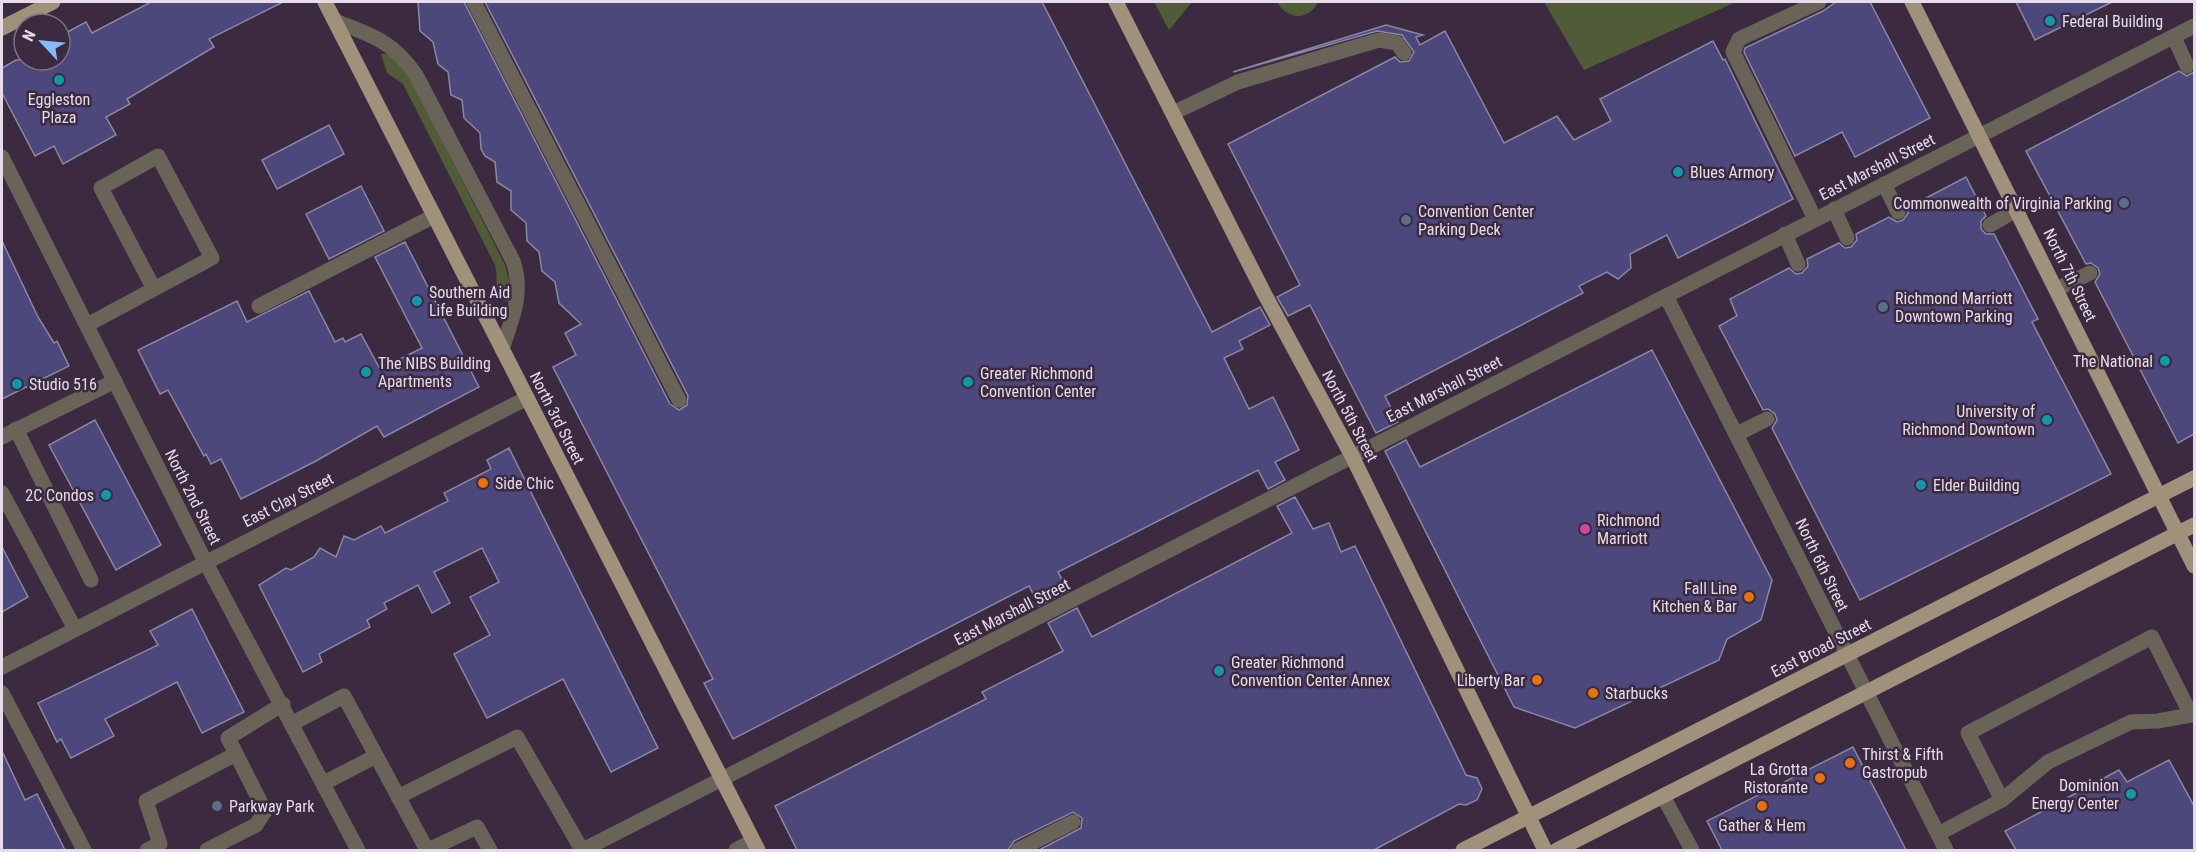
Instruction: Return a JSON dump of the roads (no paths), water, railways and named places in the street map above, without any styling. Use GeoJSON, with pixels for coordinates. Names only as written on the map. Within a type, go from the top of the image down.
{"type":"FeatureCollection","features":[{"type":"Feature","properties":{"kind":"main road"},"geometry":{"type":"LineString","coordinates":[[2,28],[53,2]]}},
{"type":"Feature","properties":{"kind":"main road","name":"North 3rd Street"},"geometry":{"type":"LineString","coordinates":[[325,2],[755,846]]}},
{"type":"Feature","properties":{"kind":"main road","name":"North 5th Street"},"geometry":{"type":"LineString","coordinates":[[1116,2],[1264,293],[1353,456],[1527,818],[1545,850]]}},
{"type":"Feature","properties":{"kind":"main road","name":"North 7th Street"},"geometry":{"type":"LineString","coordinates":[[1911,2],[2018,209],[2194,566]]}},
{"type":"Feature","properties":{"kind":"main road","name":"East Broad Street"},"geometry":{"type":"LineString","coordinates":[[1463,850],[2194,478]]}},
{"type":"Feature","properties":{"kind":"main road"},"geometry":{"type":"LineString","coordinates":[[1557,850],[1664,798],[2194,525]]}},
{"type":"Feature","properties":{"kind":"street"},"geometry":{"type":"LineString","coordinates":[[474,2],[679,400]]}},
{"type":"Feature","properties":{"kind":"street"},"geometry":{"type":"LineString","coordinates":[[1815,219],[1733,52],[1739,39],[1819,2]]}},
{"type":"Feature","properties":{"kind":"street"},"geometry":{"type":"LineString","coordinates":[[335,21],[376,37],[402,54],[416,75],[513,261],[518,275],[517,306],[502,349]]}},
{"type":"Feature","properties":{"kind":"street","name":"East Marshall Street"},"geometry":{"type":"LineString","coordinates":[[582,850],[2194,26]]}},
{"type":"Feature","properties":{"kind":"street"},"geometry":{"type":"LineString","coordinates":[[2174,37],[2187,66]]}},
{"type":"Feature","properties":{"kind":"street"},"geometry":{"type":"LineString","coordinates":[[1173,113],[1238,82],[1379,40],[1397,43],[1404,53]]}},
{"type":"Feature","properties":{"kind":"street"},"geometry":{"type":"LineString","coordinates":[[87,325],[212,258],[158,156],[100,188],[154,289]]}},
{"type":"Feature","properties":{"kind":"street","name":"North 2nd Street"},"geometry":{"type":"LineString","coordinates":[[2,157],[206,563],[283,704],[358,850]]}},
{"type":"Feature","properties":{"kind":"street"},"geometry":{"type":"LineString","coordinates":[[1884,184],[1898,212]]}},
{"type":"Feature","properties":{"kind":"street"},"geometry":{"type":"LineString","coordinates":[[1834,209],[1847,238]]}},
{"type":"Feature","properties":{"kind":"street"},"geometry":{"type":"LineString","coordinates":[[1990,225],[2018,209]]}},
{"type":"Feature","properties":{"kind":"street"},"geometry":{"type":"LineString","coordinates":[[259,306],[434,216]]}},
{"type":"Feature","properties":{"kind":"street"},"geometry":{"type":"LineString","coordinates":[[1785,234],[1798,264]]}},
{"type":"Feature","properties":{"kind":"street"},"geometry":{"type":"LineString","coordinates":[[2057,289],[2090,273]]}},
{"type":"Feature","properties":{"kind":"street","name":"North 6th Street"},"geometry":{"type":"LineString","coordinates":[[1666,296],[1946,850]]}},
{"type":"Feature","properties":{"kind":"street"},"geometry":{"type":"LineString","coordinates":[[2,437],[115,381]]}},
{"type":"Feature","properties":{"kind":"street","name":"East Clay Street"},"geometry":{"type":"LineString","coordinates":[[2,667],[527,398]]}},
{"type":"Feature","properties":{"kind":"street"},"geometry":{"type":"LineString","coordinates":[[1737,434],[1767,419]]}},
{"type":"Feature","properties":{"kind":"street"},"geometry":{"type":"LineString","coordinates":[[16,429],[92,580]]}},
{"type":"Feature","properties":{"kind":"street"},"geometry":{"type":"LineString","coordinates":[[2,493],[75,629]]}},
{"type":"Feature","properties":{"kind":"street"},"geometry":{"type":"LineString","coordinates":[[1938,834],[2002,800],[2048,762],[2131,722],[2158,721],[2192,714],[2151,637],[1968,733],[2002,800]]}},
{"type":"Feature","properties":{"kind":"street"},"geometry":{"type":"LineString","coordinates":[[2,693],[84,850]]}},
{"type":"Feature","properties":{"kind":"street"},"geometry":{"type":"LineString","coordinates":[[293,723],[344,696],[427,850],[477,827],[490,850]]}},
{"type":"Feature","properties":{"kind":"street"},"geometry":{"type":"LineString","coordinates":[[207,850],[256,825],[265,811],[228,738],[283,704]]}},
{"type":"Feature","properties":{"kind":"street"},"geometry":{"type":"LineString","coordinates":[[398,797],[517,737],[582,850]]}},
{"type":"Feature","properties":{"kind":"street"},"geometry":{"type":"LineString","coordinates":[[157,848],[146,801],[236,754]]}},
{"type":"Feature","properties":{"kind":"street"},"geometry":{"type":"LineString","coordinates":[[324,783],[376,756]]}},
{"type":"Feature","properties":{"kind":"street"},"geometry":{"type":"LineString","coordinates":[[1664,798],[1692,850]]}},
{"type":"Feature","properties":{"kind":"street"},"geometry":{"type":"LineString","coordinates":[[1018,850],[1073,822]]}},
{"type":"Feature","properties":{"kind":"street"},"geometry":{"type":"LineString","coordinates":[[736,850],[755,846]]}},
{"type":"Feature","properties":{"kind":"place","name":"Federal Building"},"geometry":{"type":"Point","coordinates":[2050,21]}},
{"type":"Feature","properties":{"kind":"place","name":"Eggleston Plaza"},"geometry":{"type":"Point","coordinates":[59,80]}},
{"type":"Feature","properties":{"kind":"place","name":"Blues Armory"},"geometry":{"type":"Point","coordinates":[1678,172]}},
{"type":"Feature","properties":{"kind":"place","name":"Commonwealth of Virginia Parking"},"geometry":{"type":"Point","coordinates":[2124,203]}},
{"type":"Feature","properties":{"kind":"place","name":"Convention Center Parking Deck"},"geometry":{"type":"Point","coordinates":[1406,220]}},
{"type":"Feature","properties":{"kind":"place","name":"Southern Aid Life Building"},"geometry":{"type":"Point","coordinates":[417,301]}},
{"type":"Feature","properties":{"kind":"place","name":"Richmond Marriott Downtown Parking"},"geometry":{"type":"Point","coordinates":[1883,307]}},
{"type":"Feature","properties":{"kind":"place","name":"The National"},"geometry":{"type":"Point","coordinates":[2165,361]}},
{"type":"Feature","properties":{"kind":"place","name":"The NIBS Building Apartments"},"geometry":{"type":"Point","coordinates":[366,372]}},
{"type":"Feature","properties":{"kind":"place","name":"Greater Richmond Convention Center"},"geometry":{"type":"Point","coordinates":[968,382]}},
{"type":"Feature","properties":{"kind":"place","name":"Studio 516"},"geometry":{"type":"Point","coordinates":[17,384]}},
{"type":"Feature","properties":{"kind":"place","name":"University of Richmond Downtown"},"geometry":{"type":"Point","coordinates":[2047,420]}},
{"type":"Feature","properties":{"kind":"place","name":"Side Chic"},"geometry":{"type":"Point","coordinates":[483,483]}},
{"type":"Feature","properties":{"kind":"place","name":"Elder Building"},"geometry":{"type":"Point","coordinates":[1921,485]}},
{"type":"Feature","properties":{"kind":"place","name":"2C Condos"},"geometry":{"type":"Point","coordinates":[106,495]}},
{"type":"Feature","properties":{"kind":"place","name":"Richmond Marriott"},"geometry":{"type":"Point","coordinates":[1585,529]}},
{"type":"Feature","properties":{"kind":"place","name":"Fall Line Kitchen & Bar"},"geometry":{"type":"Point","coordinates":[1749,597]}},
{"type":"Feature","properties":{"kind":"place","name":"Greater Richmond Convention Center Annex"},"geometry":{"type":"Point","coordinates":[1219,671]}},
{"type":"Feature","properties":{"kind":"place","name":"Liberty Bar"},"geometry":{"type":"Point","coordinates":[1537,680]}},
{"type":"Feature","properties":{"kind":"place","name":"Starbucks"},"geometry":{"type":"Point","coordinates":[1593,693]}},
{"type":"Feature","properties":{"kind":"place","name":"Thirst & Fifth Gastropub"},"geometry":{"type":"Point","coordinates":[1850,763]}},
{"type":"Feature","properties":{"kind":"place","name":"La Grotta Ristorante"},"geometry":{"type":"Point","coordinates":[1820,778]}},
{"type":"Feature","properties":{"kind":"place","name":"Dominion Energy Center"},"geometry":{"type":"Point","coordinates":[2131,794]}},
{"type":"Feature","properties":{"kind":"place","name":"Parkway Park"},"geometry":{"type":"Point","coordinates":[217,806]}},
{"type":"Feature","properties":{"kind":"place","name":"Gather & Hem"},"geometry":{"type":"Point","coordinates":[1762,806]}}]}
